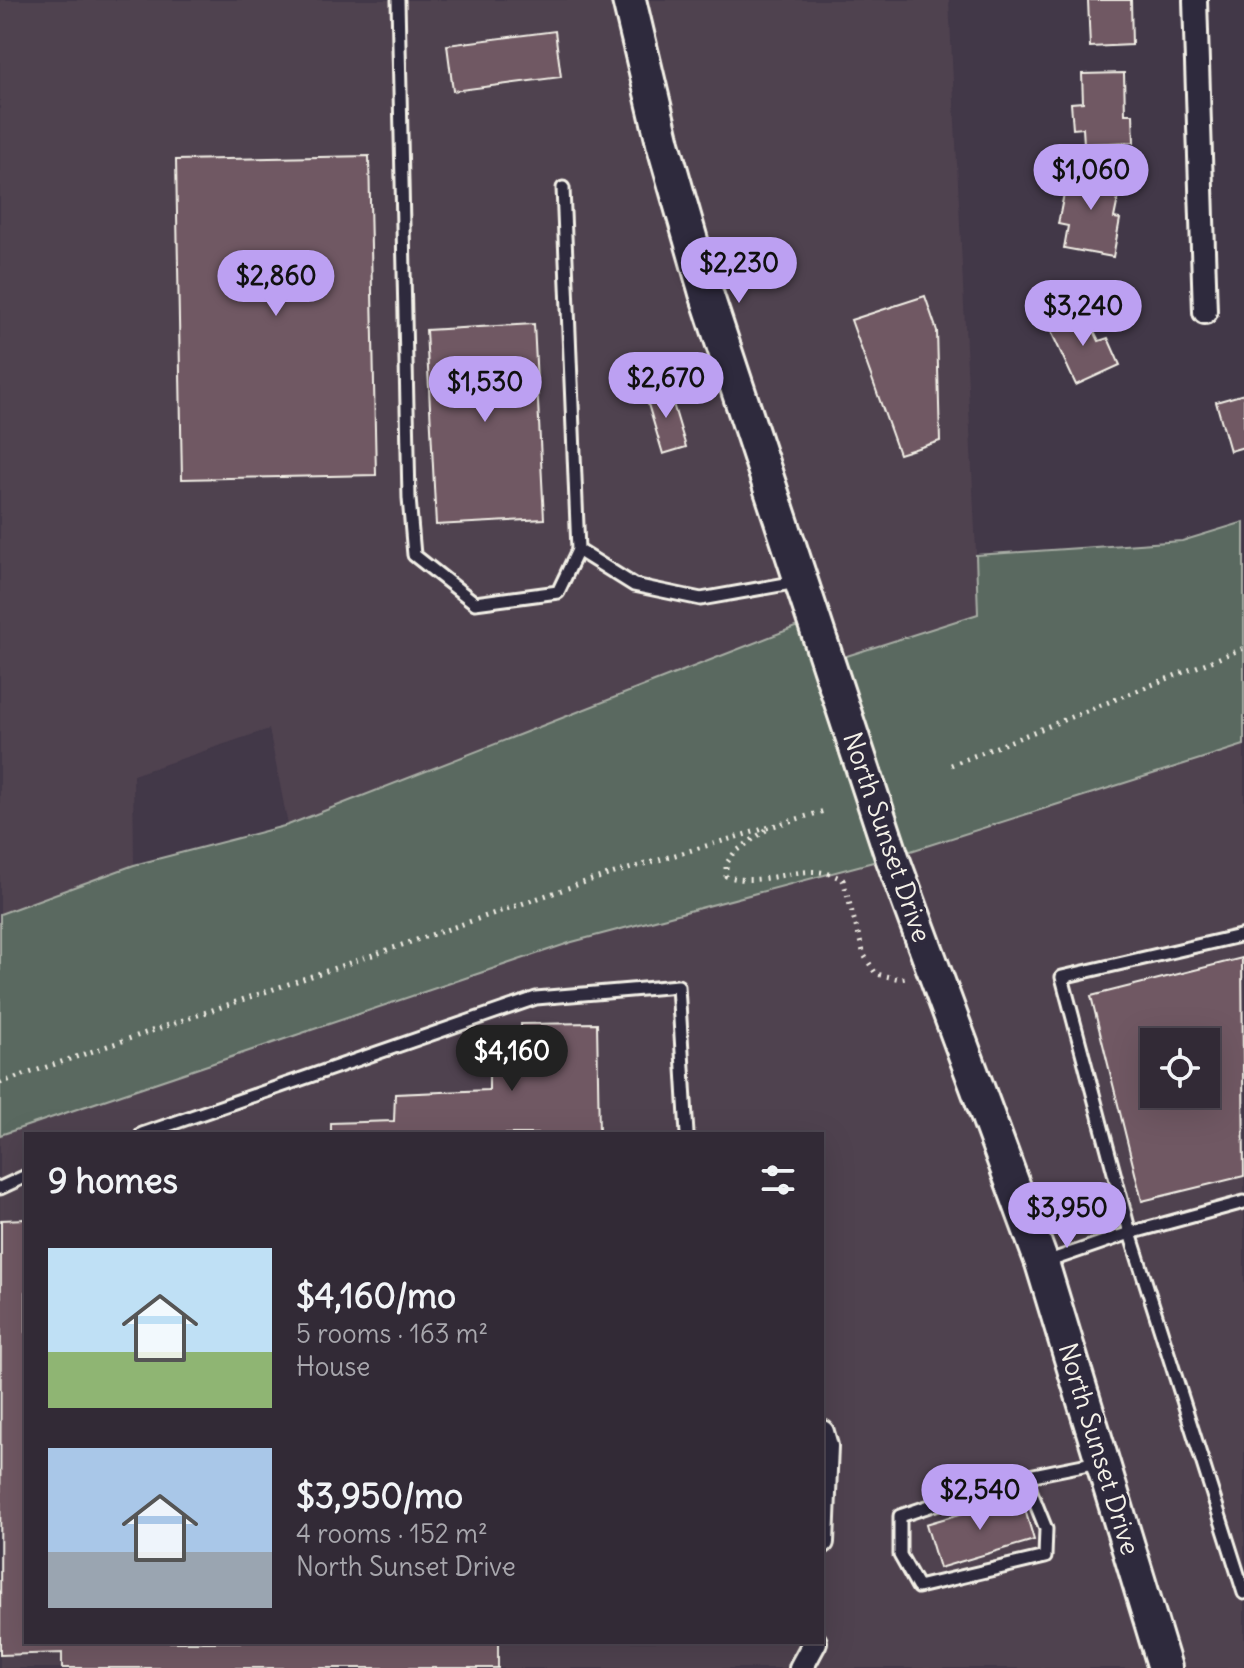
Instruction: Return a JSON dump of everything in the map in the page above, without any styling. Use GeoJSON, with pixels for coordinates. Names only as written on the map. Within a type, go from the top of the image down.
{"type":"FeatureCollection","features":[{"type":"Feature","properties":{"kind":"main road","name":"North Sunset Drive"},"geometry":{"type":"LineString","coordinates":[[629,0],[663,143],[702,278],[813,620],[933,972],[1042,1263],[1165,1668]]}},
{"type":"Feature","properties":{"kind":"street"},"geometry":{"type":"LineString","coordinates":[[1195,0],[1205,312]]}},
{"type":"Feature","properties":{"kind":"street"},"geometry":{"type":"LineString","coordinates":[[824,1439],[824,1494]]}},
{"type":"Feature","properties":{"kind":"street"},"geometry":{"type":"LineString","coordinates":[[801,1668],[814,1644]]}},
{"type":"Feature","properties":{"kind":"lane"},"geometry":{"type":"LineString","coordinates":[[398,0],[409,498],[414,555],[475,603],[558,592],[578,550],[563,188]]}},
{"type":"Feature","properties":{"kind":"lane"},"geometry":{"type":"LineString","coordinates":[[578,550],[634,585],[701,599],[801,581]]}},
{"type":"Feature","properties":{"kind":"lane"},"geometry":{"type":"LineString","coordinates":[[1244,935],[1062,977],[1130,1233],[1244,1593]]}},
{"type":"Feature","properties":{"kind":"lane"},"geometry":{"type":"LineString","coordinates":[[148,1132],[536,998],[678,986],[687,1132]]}},
{"type":"Feature","properties":{"kind":"lane"},"geometry":{"type":"LineString","coordinates":[[0,1188],[24,1177]]}},
{"type":"Feature","properties":{"kind":"lane"},"geometry":{"type":"LineString","coordinates":[[1042,1263],[1130,1233],[1244,1202]]}},
{"type":"Feature","properties":{"kind":"lane"},"geometry":{"type":"LineString","coordinates":[[1025,1477],[1046,1529],[1045,1557],[918,1587],[900,1555],[900,1516],[1004,1481],[1102,1462]]}},
{"type":"Feature","properties":{"kind":"path"},"geometry":{"type":"LineString","coordinates":[[951,765],[1244,648]]}},
{"type":"Feature","properties":{"kind":"path"},"geometry":{"type":"LineString","coordinates":[[0,1083],[591,880],[824,811]]}},
{"type":"Feature","properties":{"kind":"path"},"geometry":{"type":"LineString","coordinates":[[770,827],[735,852],[726,864],[726,876],[741,881],[814,870],[830,872],[843,880],[864,955],[876,974],[900,979],[933,972]]}},
{"type":"Feature","properties":{"kind":"shaded area"},"geometry":{"type":"Polygon","coordinates":[[[0,0],[949,0],[979,613],[827,662],[813,620],[288,825],[269,729],[133,775],[134,865],[0,914],[0,0]]]}},
{"type":"Feature","properties":{"kind":"shaded area"},"geometry":{"type":"Polygon","coordinates":[[[1244,745],[1244,1668],[0,1668],[0,1135],[572,942],[892,857],[1244,745]]]}},
{"type":"Feature","properties":{"kind":"green space"},"geometry":{"type":"Polygon","coordinates":[[[1244,522],[1244,745],[892,857],[572,942],[0,1135],[0,914],[134,865],[288,825],[813,620],[828,662],[978,614],[976,555],[1182,541],[1244,522]]]}},
{"type":"Feature","properties":{"kind":"building"},"geometry":{"type":"Polygon","coordinates":[[[1088,0],[1131,0],[1132,45],[1090,47],[1088,0]]]}},
{"type":"Feature","properties":{"kind":"building"},"geometry":{"type":"Polygon","coordinates":[[[555,31],[561,77],[453,91],[447,45],[555,31]]]}},
{"type":"Feature","properties":{"kind":"building"},"geometry":{"type":"Polygon","coordinates":[[[1124,73],[1125,114],[1133,114],[1134,142],[1084,144],[1083,128],[1073,129],[1071,103],[1083,102],[1082,74],[1124,73]]]}},
{"type":"Feature","properties":{"kind":"building"},"geometry":{"type":"Polygon","coordinates":[[[369,156],[376,475],[182,479],[176,160],[369,156]]]}},
{"type":"Feature","properties":{"kind":"building"},"geometry":{"type":"Polygon","coordinates":[[[1069,168],[1122,179],[1114,218],[1120,219],[1113,257],[1064,248],[1068,226],[1058,224],[1069,168]]]}},
{"type":"Feature","properties":{"kind":"building"},"geometry":{"type":"Polygon","coordinates":[[[925,296],[937,331],[940,441],[899,454],[851,320],[925,296]]]}},
{"type":"Feature","properties":{"kind":"building"},"geometry":{"type":"Polygon","coordinates":[[[1084,311],[1099,341],[1108,338],[1120,365],[1076,385],[1049,327],[1084,311]]]}},
{"type":"Feature","properties":{"kind":"building"},"geometry":{"type":"Polygon","coordinates":[[[534,324],[544,519],[436,525],[426,330],[534,324]]]}},
{"type":"Feature","properties":{"kind":"building"},"geometry":{"type":"Polygon","coordinates":[[[668,387],[686,447],[663,454],[645,394],[668,387]]]}},
{"type":"Feature","properties":{"kind":"building"},"geometry":{"type":"Polygon","coordinates":[[[1244,394],[1244,447],[1230,451],[1216,402],[1244,394]]]}},
{"type":"Feature","properties":{"kind":"building"},"geometry":{"type":"Polygon","coordinates":[[[1242,958],[1244,1176],[1142,1201],[1091,996],[1242,958]]]}},
{"type":"Feature","properties":{"kind":"building"},"geometry":{"type":"Polygon","coordinates":[[[597,1023],[599,1132],[331,1132],[331,1123],[394,1121],[395,1094],[489,1090],[489,1071],[522,1070],[521,1024],[597,1023]]]}},
{"type":"Feature","properties":{"kind":"building"},"geometry":{"type":"Polygon","coordinates":[[[24,1219],[24,1644],[498,1644],[498,1668],[62,1668],[62,1653],[0,1655],[1,1220],[24,1219]]]}},
{"type":"Feature","properties":{"kind":"building"},"geometry":{"type":"Polygon","coordinates":[[[1021,1496],[1034,1540],[939,1568],[926,1524],[1021,1496]]]}}]}
